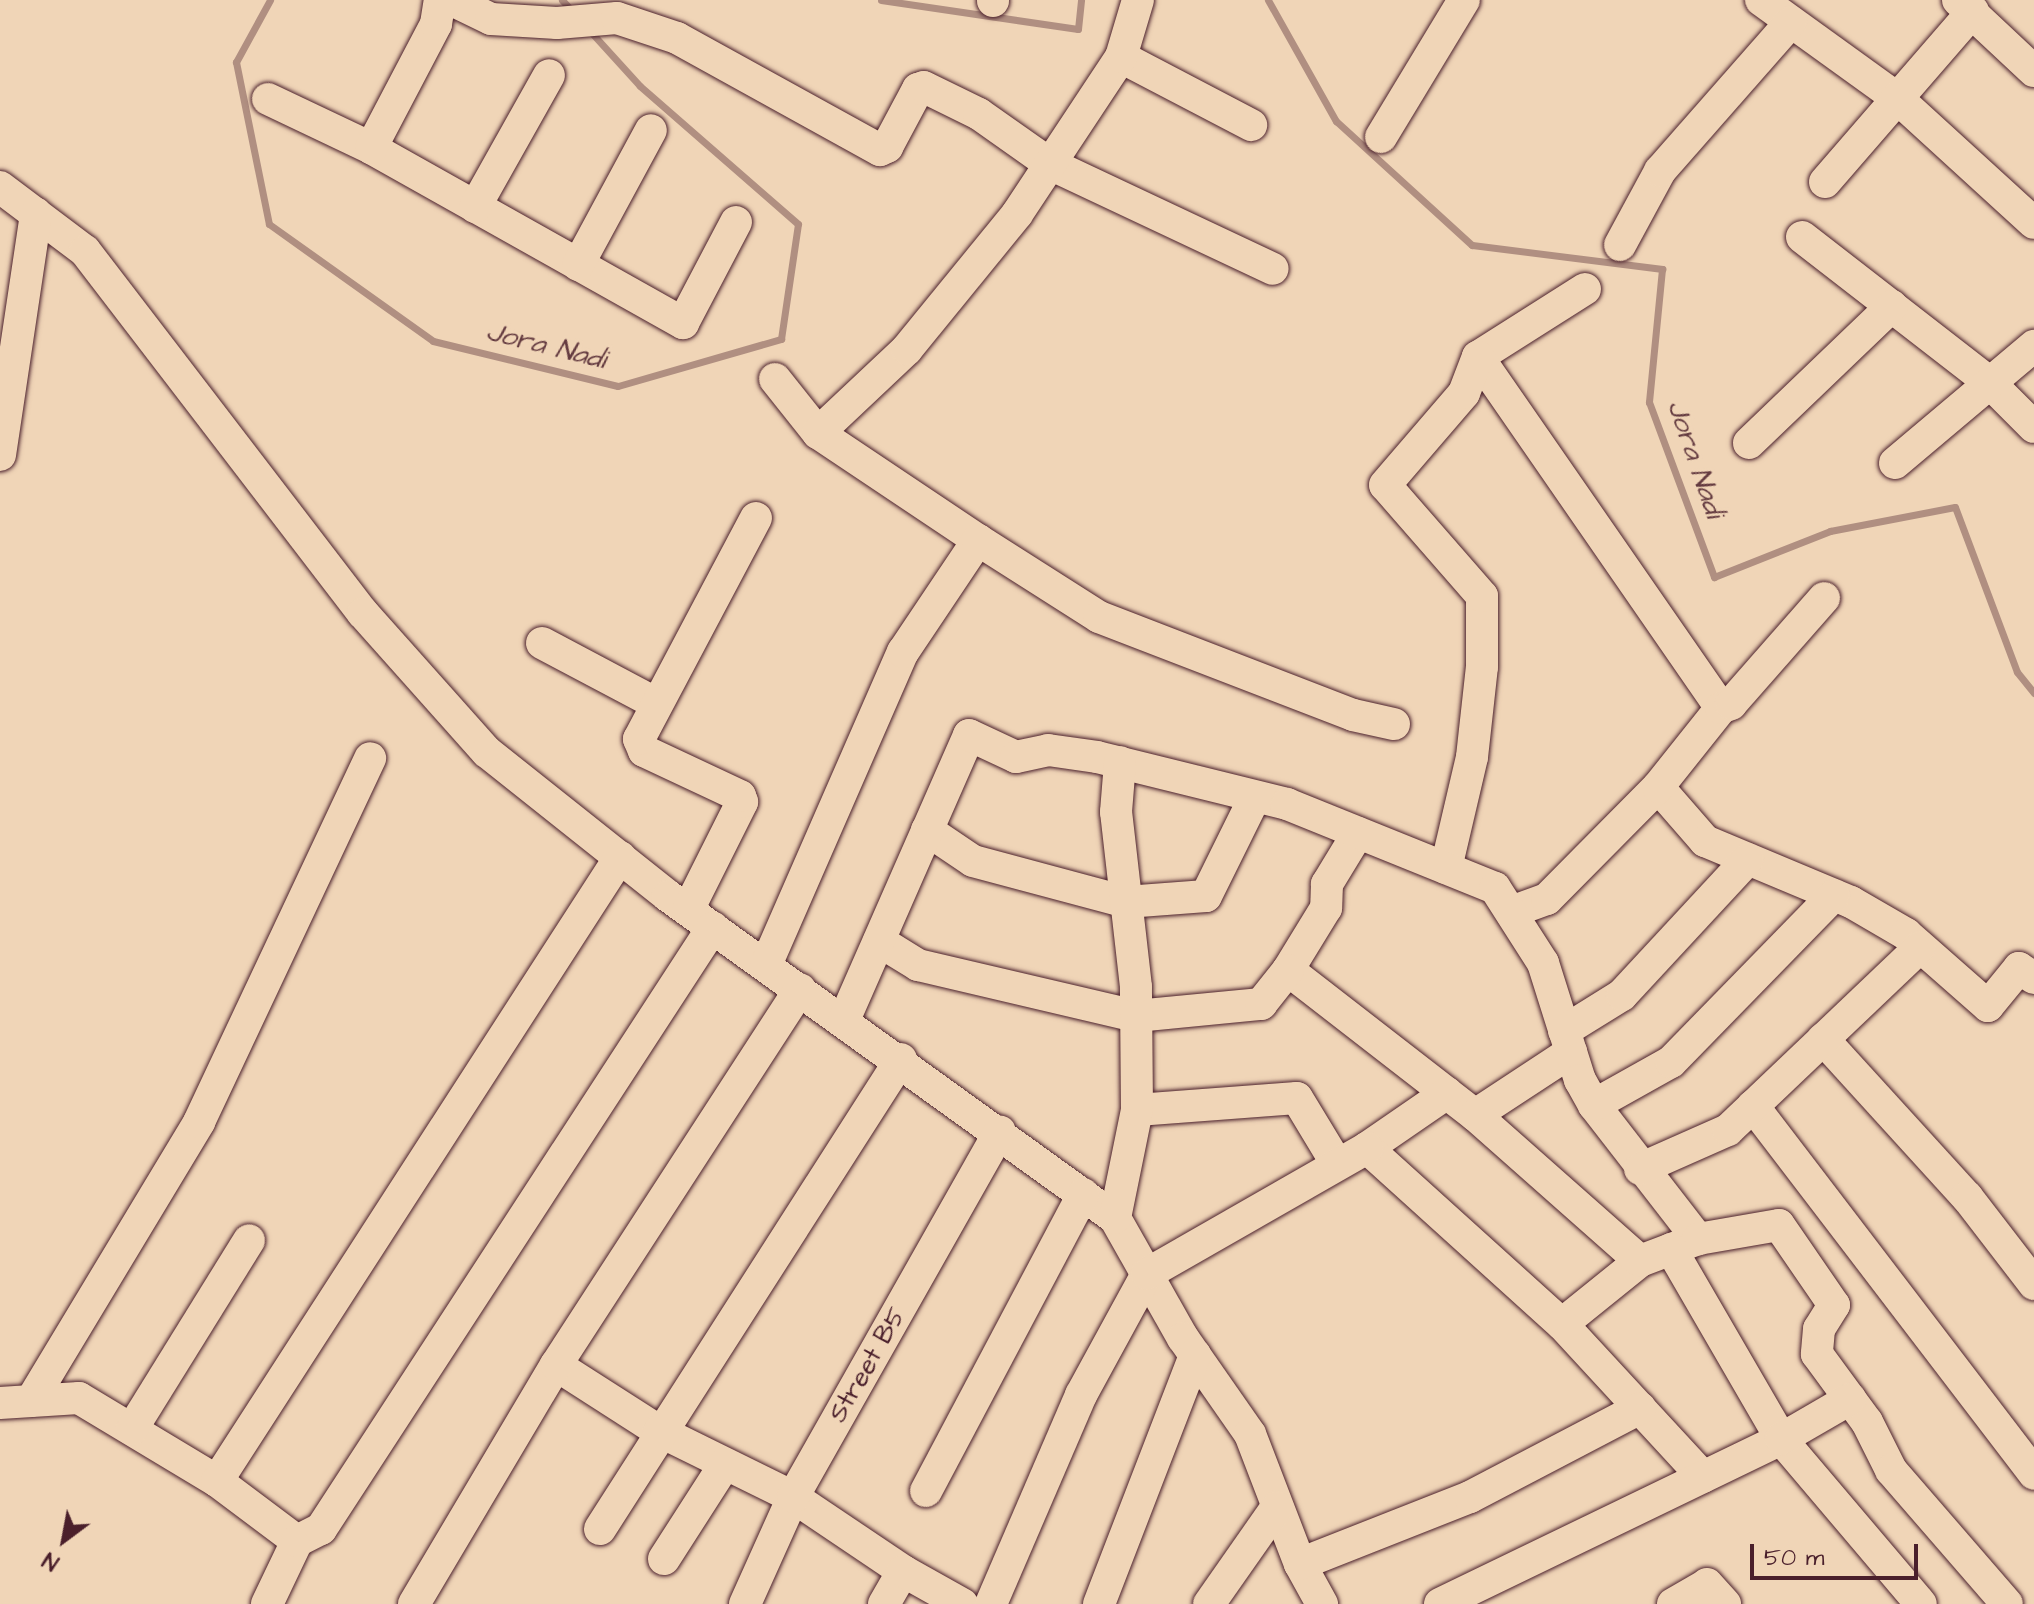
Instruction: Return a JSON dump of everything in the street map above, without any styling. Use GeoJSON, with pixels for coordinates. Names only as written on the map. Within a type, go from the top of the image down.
{"type":"FeatureCollection","features":[{"type":"Feature","properties":{"kind":"street"},"geometry":{"type":"LineString","coordinates":[[371,148],[436,24],[440,0]]}},
{"type":"Feature","properties":{"kind":"street"},"geometry":{"type":"LineString","coordinates":[[452,0],[491,19],[557,23],[617,18],[677,38],[880,150],[887,147],[918,89],[924,87],[979,114],[1050,164],[1273,269]]}},
{"type":"Feature","properties":{"kind":"street"},"geometry":{"type":"LineString","coordinates":[[818,433],[907,349],[1017,214],[1121,57],[1138,0]]}},
{"type":"Feature","properties":{"kind":"street"},"geometry":{"type":"LineString","coordinates":[[1381,137],[1464,0]]}},
{"type":"Feature","properties":{"kind":"street"},"geometry":{"type":"LineString","coordinates":[[1761,0],[1897,98],[2034,223]]}},
{"type":"Feature","properties":{"kind":"street"},"geometry":{"type":"LineString","coordinates":[[1825,182],[1897,98],[1965,5],[2034,71]]}},
{"type":"Feature","properties":{"kind":"street"},"geometry":{"type":"LineString","coordinates":[[1620,245],[1660,171],[1791,22]]}},
{"type":"Feature","properties":{"kind":"street"},"geometry":{"type":"LineString","coordinates":[[1121,57],[1251,125]]}},
{"type":"Feature","properties":{"kind":"street"},"geometry":{"type":"LineString","coordinates":[[475,207],[549,75]]}},
{"type":"Feature","properties":{"kind":"street"},"geometry":{"type":"LineString","coordinates":[[268,99],[371,148],[683,323],[736,222]]}},
{"type":"Feature","properties":{"kind":"street"},"geometry":{"type":"LineString","coordinates":[[578,265],[651,130]]}},
{"type":"Feature","properties":{"kind":"street"},"geometry":{"type":"LineString","coordinates":[[0,187],[85,251],[363,613],[487,752],[700,918],[901,1059],[1115,1218],[1195,1355],[1250,1434],[1300,1564],[1322,1604]]}},
{"type":"Feature","properties":{"kind":"street"},"geometry":{"type":"LineString","coordinates":[[0,455],[36,214]]}},
{"type":"Feature","properties":{"kind":"street"},"geometry":{"type":"LineString","coordinates":[[1802,237],[1990,383],[2034,427]]}},
{"type":"Feature","properties":{"kind":"street"},"geometry":{"type":"LineString","coordinates":[[1446,868],[1472,757],[1482,667],[1482,596],[1385,485],[1464,393],[1478,357],[1585,289]]}},
{"type":"Feature","properties":{"kind":"street"},"geometry":{"type":"LineString","coordinates":[[1749,443],[1892,306]]}},
{"type":"Feature","properties":{"kind":"street"},"geometry":{"type":"LineString","coordinates":[[1895,463],[2034,346]]}},
{"type":"Feature","properties":{"kind":"street"},"geometry":{"type":"LineString","coordinates":[[1478,357],[1721,708]]}},
{"type":"Feature","properties":{"kind":"street"},"geometry":{"type":"LineString","coordinates":[[775,379],[818,433],[1099,617],[1353,715],[1394,724]]}},
{"type":"Feature","properties":{"kind":"street"},"geometry":{"type":"LineString","coordinates":[[267,1604],[297,1541],[321,1529],[700,918],[742,802],[740,796],[638,747],[657,704],[756,518]]}},
{"type":"Feature","properties":{"kind":"street"},"geometry":{"type":"LineString","coordinates":[[766,965],[903,652],[978,540]]}},
{"type":"Feature","properties":{"kind":"street"},"geometry":{"type":"LineString","coordinates":[[1511,912],[1547,899],[1658,787],[1721,708],[1731,704],[1824,598]]}},
{"type":"Feature","properties":{"kind":"street"},"geometry":{"type":"LineString","coordinates":[[542,643],[657,704]]}},
{"type":"Feature","properties":{"kind":"street"},"geometry":{"type":"LineString","coordinates":[[844,1020],[969,735],[1016,757],[1048,750],[1120,762],[1255,797],[1358,833],[1495,888],[1543,963],[1568,1042],[1594,1105],[1640,1169],[1684,1244],[1781,1439],[1921,1604]]}},
{"type":"Feature","properties":{"kind":"street"},"geometry":{"type":"LineString","coordinates":[[16,1402],[199,1122],[370,758]]}},
{"type":"Feature","properties":{"kind":"street"},"geometry":{"type":"LineString","coordinates":[[1115,1218],[1137,1110],[1136,1016],[1116,812],[1120,762]]}},
{"type":"Feature","properties":{"kind":"street"},"geometry":{"type":"LineString","coordinates":[[1658,787],[1705,841],[1834,895],[1920,947],[1988,1006],[2019,968],[2034,978]]}},
{"type":"Feature","properties":{"kind":"street"},"geometry":{"type":"LineString","coordinates":[[927,830],[973,861],[1126,902],[1206,896],[1255,797]]}},
{"type":"Feature","properties":{"kind":"street"},"geometry":{"type":"LineString","coordinates":[[879,941],[918,965],[1136,1016],[1261,1004],[1288,970],[1326,908],[1327,884],[1358,833]]}},
{"type":"Feature","properties":{"kind":"street"},"geometry":{"type":"LineString","coordinates":[[217,1481],[620,857]]}},
{"type":"Feature","properties":{"kind":"street"},"geometry":{"type":"LineString","coordinates":[[1475,1115],[1622,995],[1748,859]]}},
{"type":"Feature","properties":{"kind":"street"},"geometry":{"type":"LineString","coordinates":[[1594,1105],[1671,1062],[1834,895]]}},
{"type":"Feature","properties":{"kind":"street"},"geometry":{"type":"LineString","coordinates":[[1640,1169],[1728,1130],[1920,947]]}},
{"type":"Feature","properties":{"kind":"street"},"geometry":{"type":"LineString","coordinates":[[1288,970],[1475,1115],[1640,1261]]}},
{"type":"Feature","properties":{"kind":"street"},"geometry":{"type":"LineString","coordinates":[[414,1604],[556,1365],[800,989]]}},
{"type":"Feature","properties":{"kind":"street"},"geometry":{"type":"LineString","coordinates":[[1823,1039],[1967,1197],[2034,1284]]}},
{"type":"Feature","properties":{"kind":"street"},"geometry":{"type":"LineString","coordinates":[[600,1529],[659,1431],[901,1059]]}},
{"type":"Feature","properties":{"kind":"street"},"geometry":{"type":"LineString","coordinates":[[991,1604],[1081,1395],[1147,1274],[1367,1148],[1447,1093]]}},
{"type":"Feature","properties":{"kind":"street"},"geometry":{"type":"LineString","coordinates":[[1137,1110],[1297,1098],[1337,1164]]}},
{"type":"Feature","properties":{"kind":"street"},"geometry":{"type":"LineString","coordinates":[[1753,1106],[2034,1474]]}},
{"type":"Feature","properties":{"kind":"street","name":"Street B5"},"geometry":{"type":"LineString","coordinates":[[745,1604],[793,1497],[1000,1131]]}},
{"type":"Feature","properties":{"kind":"street"},"geometry":{"type":"LineString","coordinates":[[1367,1148],[1562,1324],[1703,1477]]}},
{"type":"Feature","properties":{"kind":"street"},"geometry":{"type":"LineString","coordinates":[[926,1491],[1083,1194]]}},
{"type":"Feature","properties":{"kind":"street"},"geometry":{"type":"LineString","coordinates":[[1562,1324],[1640,1261],[1684,1244],[1779,1225],[1834,1305],[1819,1329],[1817,1354],[1850,1399],[1891,1470],[2007,1604]]}},
{"type":"Feature","properties":{"kind":"street"},"geometry":{"type":"LineString","coordinates":[[132,1429],[249,1240]]}},
{"type":"Feature","properties":{"kind":"street"},"geometry":{"type":"LineString","coordinates":[[1099,1604],[1195,1355]]}},
{"type":"Feature","properties":{"kind":"street"},"geometry":{"type":"LineString","coordinates":[[556,1365],[659,1431],[793,1497],[903,1571],[962,1604]]}},
{"type":"Feature","properties":{"kind":"street"},"geometry":{"type":"LineString","coordinates":[[16,1402],[79,1398],[217,1481],[297,1541]]}},
{"type":"Feature","properties":{"kind":"street"},"geometry":{"type":"LineString","coordinates":[[1440,1604],[1781,1439],[1850,1399]]}},
{"type":"Feature","properties":{"kind":"street"},"geometry":{"type":"LineString","coordinates":[[1300,1564],[1470,1497],[1640,1408]]}},
{"type":"Feature","properties":{"kind":"street"},"geometry":{"type":"LineString","coordinates":[[664,1559],[725,1464]]}},
{"type":"Feature","properties":{"kind":"street"},"geometry":{"type":"LineString","coordinates":[[1209,1604],[1277,1507]]}},
{"type":"Feature","properties":{"kind":"street"},"geometry":{"type":"LineString","coordinates":[[884,1604],[903,1571]]}},
{"type":"Feature","properties":{"kind":"street"},"geometry":{"type":"LineString","coordinates":[[1673,1604],[1707,1584],[1725,1604]]}},
{"type":"Feature","properties":{"kind":"waterway","name":"Jora Nadi"},"geometry":{"type":"LineString","coordinates":[[270,0],[236,62],[269,224],[433,341],[618,386],[781,339],[798,224],[640,86],[590,31]]}},
{"type":"Feature","properties":{"kind":"waterway","name":"Jora Nadi"},"geometry":{"type":"LineString","coordinates":[[562,0],[574,13]]}},
{"type":"Feature","properties":{"kind":"waterway","name":"Jora Nadi"},"geometry":{"type":"LineString","coordinates":[[881,0],[1078,29],[1081,0]]}},
{"type":"Feature","properties":{"kind":"waterway","name":"Jora Nadi"},"geometry":{"type":"LineString","coordinates":[[1268,0],[1336,121],[1472,245],[1662,269],[1649,402],[1714,577],[1830,531],[1955,507],[2017,672],[2034,693]]}}]}
